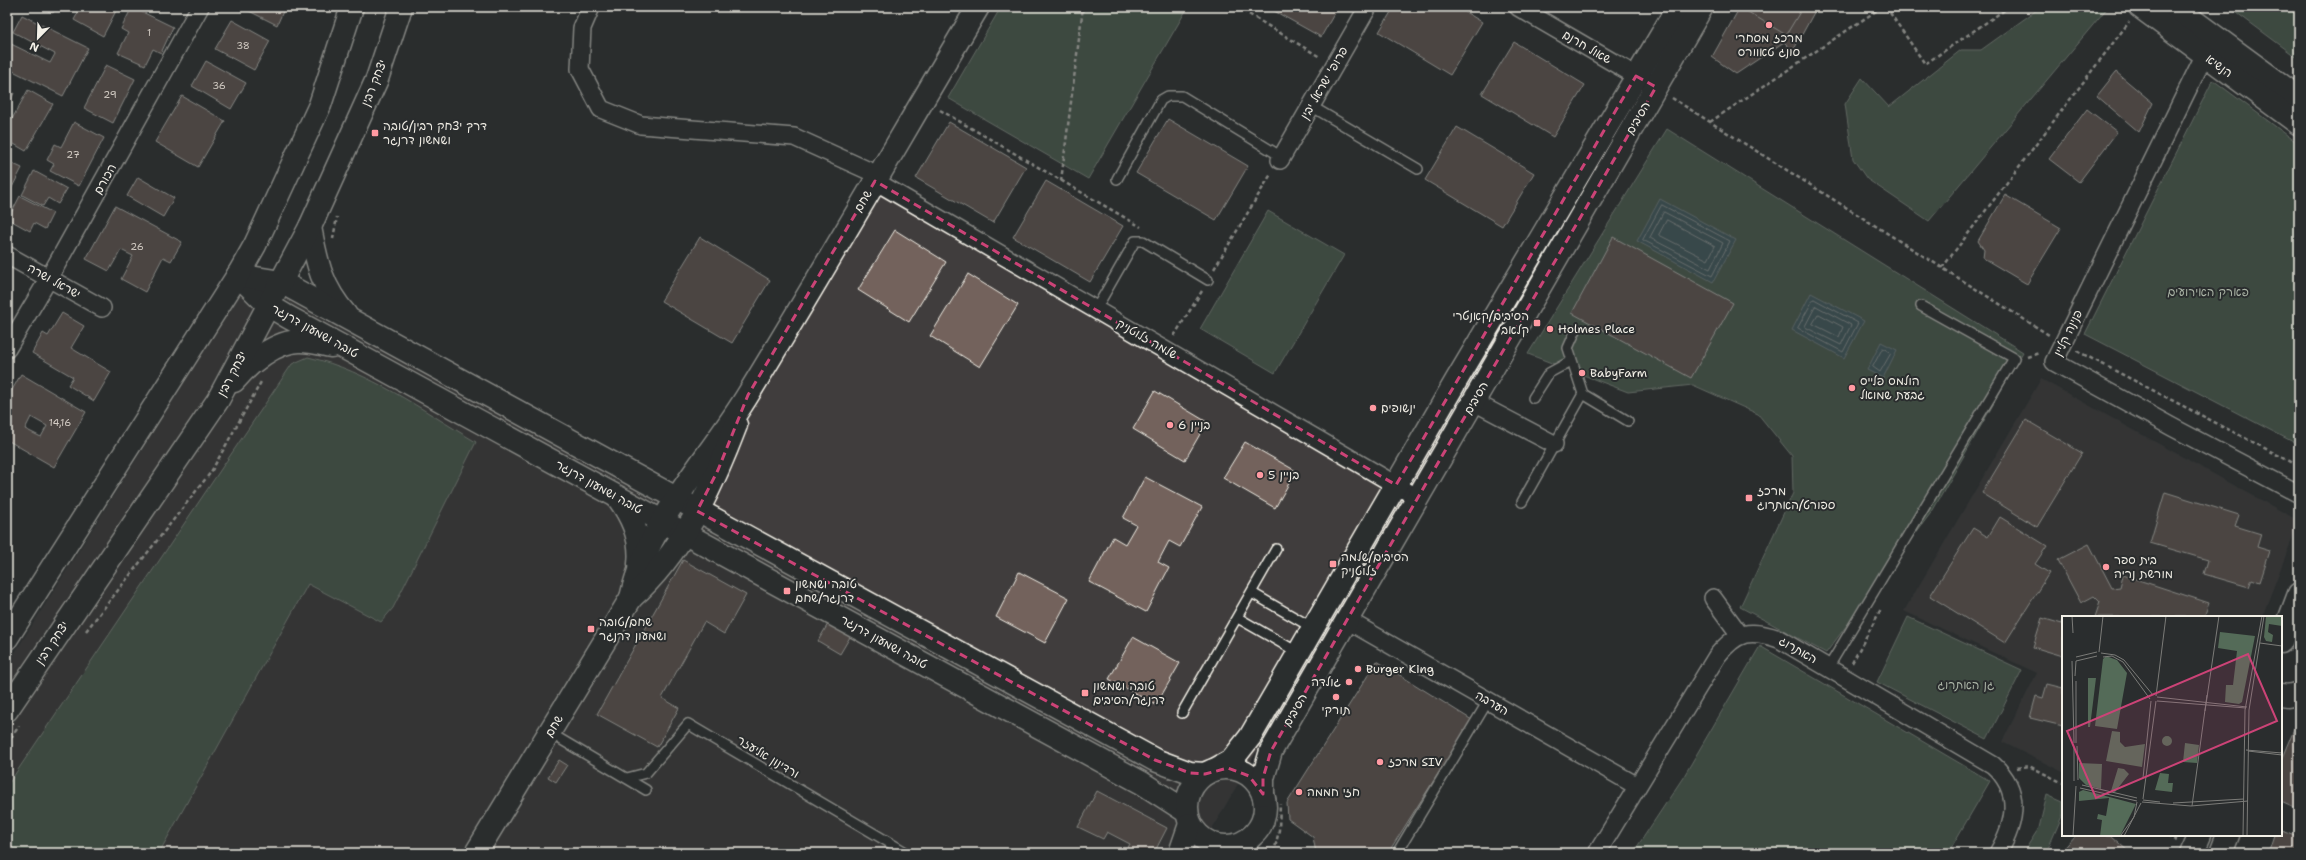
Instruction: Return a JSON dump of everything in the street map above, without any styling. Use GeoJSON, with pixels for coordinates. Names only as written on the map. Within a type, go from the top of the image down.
{"type":"FeatureCollection","features":[{"type":"Feature","properties":{"kind":"street"},"geometry":{"type":"LineString","coordinates":[[7,638],[238,275],[255,245],[320,105],[352,7]]}},
{"type":"Feature","properties":{"kind":"street","name":"יצחק רבין"},"geometry":{"type":"LineString","coordinates":[[7,710],[218,400],[310,227],[377,79],[401,7]]}},
{"type":"Feature","properties":{"kind":"street","name":"שלמה זלוטניק"},"geometry":{"type":"LineString","coordinates":[[591,7],[582,28],[580,69],[600,109],[641,125],[794,137],[877,178],[1096,309],[1418,498]]}},
{"type":"Feature","properties":{"kind":"street","name":"שחם"},"geometry":{"type":"LineString","coordinates":[[631,598],[639,569],[662,521],[748,395],[978,7]]}},
{"type":"Feature","properties":{"kind":"street","name":"פרופ' ישראל יבין"},"geometry":{"type":"LineString","coordinates":[[1281,158],[1368,7]]}},
{"type":"Feature","properties":{"kind":"street","name":"שאול חרנם"},"geometry":{"type":"LineString","coordinates":[[1518,7],[1656,87]]}},
{"type":"Feature","properties":{"kind":"street","name":"הסיבים"},"geometry":{"type":"LineString","coordinates":[[1210,771],[1232,760],[1240,751],[1678,7]]}},
{"type":"Feature","properties":{"kind":"street","name":"הסיבים"},"geometry":{"type":"LineString","coordinates":[[1263,794],[1263,778],[1271,751],[1702,7]]}},
{"type":"Feature","properties":{"kind":"street","name":"הנשיא"},"geometry":{"type":"LineString","coordinates":[[2140,7],[2299,124]]}},
{"type":"Feature","properties":{"kind":"street","name":"הנשיא"},"geometry":{"type":"LineString","coordinates":[[2175,7],[2299,98]]}},
{"type":"Feature","properties":{"kind":"street","name":"הכורם"},"geometry":{"type":"LineString","coordinates":[[7,349],[49,278],[194,9]]}},
{"type":"Feature","properties":{"kind":"street","name":"פנינה קליין"},"geometry":{"type":"LineString","coordinates":[[2204,54],[2054,362],[2172,427],[2299,494]]}},
{"type":"Feature","properties":{"kind":"street"},"geometry":{"type":"LineString","coordinates":[[310,227],[322,278],[330,294],[352,322]]}},
{"type":"Feature","properties":{"kind":"street","name":"ישראל ושרה"},"geometry":{"type":"LineString","coordinates":[[7,255],[102,308]]}},
{"type":"Feature","properties":{"kind":"street"},"geometry":{"type":"LineString","coordinates":[[238,275],[281,282],[697,511],[1155,760],[1183,771],[1210,771],[1228,768],[1244,773],[1258,784],[1263,794],[1265,803],[1255,853]]}},
{"type":"Feature","properties":{"kind":"street","name":"טובה ושמעון דרנגר"},"geometry":{"type":"LineString","coordinates":[[238,275],[268,305],[1142,783],[1188,818]]}},
{"type":"Feature","properties":{"kind":"street"},"geometry":{"type":"LineString","coordinates":[[218,400],[237,377],[254,362],[287,344],[299,341],[316,343],[354,352]]}},
{"type":"Feature","properties":{"kind":"street","name":"שחם"},"geometry":{"type":"LineString","coordinates":[[476,853],[631,598],[658,571],[684,533],[718,470],[748,395]]}},
{"type":"Feature","properties":{"kind":"street"},"geometry":{"type":"LineString","coordinates":[[1474,402],[1554,444]]}},
{"type":"Feature","properties":{"kind":"street"},"geometry":{"type":"LineString","coordinates":[[616,496],[629,512],[636,531],[640,558],[639,569]]}},
{"type":"Feature","properties":{"kind":"street"},"geometry":{"type":"LineString","coordinates":[[2282,641],[2299,594]]}},
{"type":"Feature","properties":{"kind":"street"},"geometry":{"type":"LineString","coordinates":[[1597,853],[1717,656],[1728,642],[1740,634],[1713,598]]}},
{"type":"Feature","properties":{"kind":"street","name":"הערבה"},"geometry":{"type":"LineString","coordinates":[[1347,620],[1637,786]]}},
{"type":"Feature","properties":{"kind":"street","name":"האתרוג"},"geometry":{"type":"LineString","coordinates":[[1740,634],[1752,633],[1779,639],[1993,765],[2002,772],[2011,789],[2013,817],[2008,833],[1998,853]]}},
{"type":"Feature","properties":{"kind":"street"},"geometry":{"type":"LineString","coordinates":[[2282,644],[2289,644],[2299,647]]}},
{"type":"Feature","properties":{"kind":"street"},"geometry":{"type":"LineString","coordinates":[[1180,853],[1188,818],[1190,790],[1196,781],[1210,771]]}},
{"type":"Feature","properties":{"kind":"street"},"geometry":{"type":"LineString","coordinates":[[1188,818],[1196,833],[1216,849],[1246,841],[1256,832],[1262,821]]}},
{"type":"Feature","properties":{"kind":"street"},"geometry":{"type":"LineString","coordinates":[[2192,853],[2200,836]]}},
{"type":"Feature","properties":{"kind":"street"},"geometry":{"type":"LineString","coordinates":[[2221,853],[2228,836]]}},
{"type":"Feature","properties":{"kind":"lane"},"geometry":{"type":"LineString","coordinates":[[1116,179],[1161,100],[1168,96],[1182,96],[1281,158]]}},
{"type":"Feature","properties":{"kind":"lane"},"geometry":{"type":"LineString","coordinates":[[1311,106],[1418,169]]}},
{"type":"Feature","properties":{"kind":"lane"},"geometry":{"type":"LineString","coordinates":[[1096,309],[1135,241],[1143,241],[1208,280]]}},
{"type":"Feature","properties":{"kind":"lane"},"geometry":{"type":"LineString","coordinates":[[1828,668],[2014,358],[1921,306]]}},
{"type":"Feature","properties":{"kind":"lane"},"geometry":{"type":"LineString","coordinates":[[1576,330],[1568,348],[1571,362],[1583,394],[1628,421]]}},
{"type":"Feature","properties":{"kind":"lane"},"geometry":{"type":"LineString","coordinates":[[1533,398],[1549,373],[1571,362]]}},
{"type":"Feature","properties":{"kind":"lane"},"geometry":{"type":"LineString","coordinates":[[1522,502],[1583,394]]}},
{"type":"Feature","properties":{"kind":"lane"},"geometry":{"type":"LineString","coordinates":[[1182,713],[1238,618],[1276,549]]}},
{"type":"Feature","properties":{"kind":"lane"},"geometry":{"type":"LineString","coordinates":[[1252,593],[1313,628]]}},
{"type":"Feature","properties":{"kind":"lane"},"geometry":{"type":"LineString","coordinates":[[1238,618],[1299,653]]}},
{"type":"Feature","properties":{"kind":"lane"},"geometry":{"type":"LineString","coordinates":[[1397,853],[1488,701]]}},
{"type":"Feature","properties":{"kind":"lane","name":"ורדינון אליעזר"},"geometry":{"type":"LineString","coordinates":[[628,778],[646,773],[688,724],[907,853]]}},
{"type":"Feature","properties":{"kind":"lane"},"geometry":{"type":"LineString","coordinates":[[550,733],[646,790]]}},
{"type":"Feature","properties":{"kind":"path"},"geometry":{"type":"LineString","coordinates":[[1061,181],[1083,7]]}},
{"type":"Feature","properties":{"kind":"path"},"geometry":{"type":"LineString","coordinates":[[1237,7],[1334,66]]}},
{"type":"Feature","properties":{"kind":"path"},"geometry":{"type":"LineString","coordinates":[[1710,122],[1882,7]]}},
{"type":"Feature","properties":{"kind":"path"},"geometry":{"type":"LineString","coordinates":[[1886,7],[1925,64],[2009,7]]}},
{"type":"Feature","properties":{"kind":"path"},"geometry":{"type":"LineString","coordinates":[[1942,268],[2140,7]]}},
{"type":"Feature","properties":{"kind":"path"},"geometry":{"type":"LineString","coordinates":[[1656,87],[2063,344],[2299,466]]}},
{"type":"Feature","properties":{"kind":"path"},"geometry":{"type":"LineString","coordinates":[[923,100],[1148,231]]}},
{"type":"Feature","properties":{"kind":"path"},"geometry":{"type":"LineString","coordinates":[[1166,350],[1281,158]]}},
{"type":"Feature","properties":{"kind":"path"},"geometry":{"type":"LineString","coordinates":[[1208,266],[1214,269]]}},
{"type":"Feature","properties":{"kind":"path"},"geometry":{"type":"LineString","coordinates":[[2002,772],[2028,766],[2062,783]]}},
{"type":"Feature","properties":{"kind":"highlighted area"},"geometry":{"type":"Polygon","coordinates":[[[1636,76],[1656,87],[1271,751],[1263,778],[1263,794],[1249,776],[1228,768],[1205,774],[1190,773],[1155,760],[697,511],[718,470],[748,395],[875,181],[1396,485],[1636,76]]]}},
{"type":"Feature","properties":{"kind":"shaded area"},"geometry":{"type":"Polygon","coordinates":[[[875,181],[1407,491],[1198,853],[7,853],[7,665],[257,267],[690,510],[875,181]]]}},
{"type":"Feature","properties":{"kind":"shaded area","name":"בית ספר מורשת נריה"},"geometry":{"type":"Polygon","coordinates":[[[2041,379],[2299,521],[2262,616],[2062,616],[2062,772],[2002,742],[2037,673],[1904,611],[2041,379]]]}},
{"type":"Feature","properties":{"kind":"green space"},"geometry":{"type":"Polygon","coordinates":[[[1001,7],[1188,7],[1088,179],[948,98],[1001,7]]]}},
{"type":"Feature","properties":{"kind":"green space"},"geometry":{"type":"Polygon","coordinates":[[[2041,7],[2108,7],[1929,221],[1867,179],[1853,159],[1845,104],[1862,78],[1889,107],[1961,50],[1981,50],[2041,7]]]}},
{"type":"Feature","properties":{"kind":"green space"},"geometry":{"type":"Polygon","coordinates":[[[2229,7],[2299,7],[2299,59],[2229,7]]]}},
{"type":"Feature","properties":{"kind":"green space","name":"פארק האירועים"},"geometry":{"type":"Polygon","coordinates":[[[2213,80],[2299,144],[2299,445],[2085,334],[2213,80]]]}},
{"type":"Feature","properties":{"kind":"green space","name":"הולמס פלייס גבעת שמואל"},"geometry":{"type":"Polygon","coordinates":[[[1667,129],[2023,352],[1933,510],[1858,610],[1850,626],[1847,625],[1826,653],[1740,607],[1793,493],[1792,456],[1758,414],[1693,385],[1628,392],[1528,354],[1667,129]]]}},
{"type":"Feature","properties":{"kind":"green space"},"geometry":{"type":"Polygon","coordinates":[[[1268,211],[1344,255],[1275,373],[1200,329],[1268,211]]]}},
{"type":"Feature","properties":{"kind":"green space"},"geometry":{"type":"Polygon","coordinates":[[[308,357],[331,363],[374,382],[476,442],[393,608],[381,622],[308,584],[159,853],[7,853],[7,786],[292,364],[308,357]]]}},
{"type":"Feature","properties":{"kind":"green space","name":"גן האתרוג"},"geometry":{"type":"Polygon","coordinates":[[[1908,617],[2022,670],[1987,739],[1877,682],[1908,617]]]}},
{"type":"Feature","properties":{"kind":"green space"},"geometry":{"type":"Polygon","coordinates":[[[1760,646],[1990,781],[1948,853],[1633,853],[1684,776],[1760,646]]]}},
{"type":"Feature","properties":{"kind":"green space"},"geometry":{"type":"Polygon","coordinates":[[[2047,795],[2062,802],[2062,816],[2046,853],[2023,853],[2039,828],[2047,795]]]}},
{"type":"Feature","properties":{"kind":"water"},"geometry":{"type":"Polygon","coordinates":[[[1660,199],[1736,240],[1713,282],[1637,241],[1660,199]]]}},
{"type":"Feature","properties":{"kind":"water"},"geometry":{"type":"Polygon","coordinates":[[[1811,293],[1864,321],[1844,358],[1792,330],[1811,293]]]}},
{"type":"Feature","properties":{"kind":"water"},"geometry":{"type":"Polygon","coordinates":[[[1881,342],[1897,350],[1883,378],[1867,370],[1881,342]]]}},
{"type":"Feature","properties":{"kind":"building"},"geometry":{"type":"Polygon","coordinates":[[[39,7],[56,7],[53,13],[39,7]]]}},
{"type":"Feature","properties":{"kind":"building"},"geometry":{"type":"Polygon","coordinates":[[[81,7],[118,7],[103,36],[74,20],[81,7]]]}},
{"type":"Feature","properties":{"kind":"building"},"geometry":{"type":"Polygon","coordinates":[[[132,7],[173,27],[161,53],[153,49],[145,65],[118,53],[128,33],[121,29],[132,7]]]}},
{"type":"Feature","properties":{"kind":"building"},"geometry":{"type":"Polygon","coordinates":[[[241,7],[285,7],[277,25],[241,7]]]}},
{"type":"Feature","properties":{"kind":"building"},"geometry":{"type":"Polygon","coordinates":[[[1267,7],[1338,7],[1321,37],[1267,7]]]}},
{"type":"Feature","properties":{"kind":"building"},"geometry":{"type":"Polygon","coordinates":[[[1394,7],[1457,7],[1482,22],[1450,75],[1379,32],[1394,7]]]}},
{"type":"Feature","properties":{"kind":"building","name":"מרכז מסחרי סונג טאוורס"},"geometry":{"type":"Polygon","coordinates":[[[1740,7],[1817,7],[1793,51],[1784,42],[1736,74],[1712,57],[1740,7]]]}},
{"type":"Feature","properties":{"kind":"building"},"geometry":{"type":"Polygon","coordinates":[[[1740,7],[1803,7],[1786,35],[1740,7]]]}},
{"type":"Feature","properties":{"kind":"building"},"geometry":{"type":"Polygon","coordinates":[[[22,15],[88,48],[63,96],[7,68],[7,42],[50,63],[55,54],[13,32],[22,15]]]}},
{"type":"Feature","properties":{"kind":"building"},"geometry":{"type":"Polygon","coordinates":[[[232,20],[270,41],[254,70],[215,49],[232,20]]]}},
{"type":"Feature","properties":{"kind":"building"},"geometry":{"type":"Polygon","coordinates":[[[1514,42],[1585,85],[1553,137],[1482,94],[1514,42]]]}},
{"type":"Feature","properties":{"kind":"building"},"geometry":{"type":"Polygon","coordinates":[[[206,61],[246,83],[231,109],[192,86],[206,61]]]}},
{"type":"Feature","properties":{"kind":"building"},"geometry":{"type":"Polygon","coordinates":[[[106,65],[135,79],[113,123],[84,108],[106,65]]]}},
{"type":"Feature","properties":{"kind":"building"},"geometry":{"type":"Polygon","coordinates":[[[2116,72],[2153,103],[2139,132],[2097,96],[2116,72]]]}},
{"type":"Feature","properties":{"kind":"building"},"geometry":{"type":"Polygon","coordinates":[[[7,89],[14,93],[7,107],[7,89]]]}},
{"type":"Feature","properties":{"kind":"building"},"geometry":{"type":"Polygon","coordinates":[[[28,90],[53,104],[26,151],[7,140],[7,128],[28,90]]]}},
{"type":"Feature","properties":{"kind":"building"},"geometry":{"type":"Polygon","coordinates":[[[182,96],[225,121],[198,167],[155,142],[182,96]]]}},
{"type":"Feature","properties":{"kind":"building"},"geometry":{"type":"Polygon","coordinates":[[[2087,109],[2117,132],[2079,182],[2049,159],[2087,109]]]}},
{"type":"Feature","properties":{"kind":"building"},"geometry":{"type":"Polygon","coordinates":[[[1168,119],[1248,166],[1216,220],[1136,173],[1168,119]]]}},
{"type":"Feature","properties":{"kind":"building"},"geometry":{"type":"Polygon","coordinates":[[[74,122],[104,138],[79,186],[50,171],[54,164],[47,160],[55,144],[61,147],[74,122]]]}},
{"type":"Feature","properties":{"kind":"building"},"geometry":{"type":"Polygon","coordinates":[[[949,122],[1026,167],[993,223],[916,178],[949,122]]]}},
{"type":"Feature","properties":{"kind":"building"},"geometry":{"type":"Polygon","coordinates":[[[1457,127],[1534,173],[1502,226],[1425,180],[1457,127]]]}},
{"type":"Feature","properties":{"kind":"building"},"geometry":{"type":"Polygon","coordinates":[[[7,161],[22,168],[7,197],[7,161]]]}},
{"type":"Feature","properties":{"kind":"building"},"geometry":{"type":"Polygon","coordinates":[[[34,171],[67,189],[58,204],[48,198],[43,206],[22,195],[34,171]]]}},
{"type":"Feature","properties":{"kind":"building"},"geometry":{"type":"Polygon","coordinates":[[[138,177],[174,198],[163,217],[127,196],[138,177]]]}},
{"type":"Feature","properties":{"kind":"building"},"geometry":{"type":"Polygon","coordinates":[[[1046,181],[1123,226],[1090,282],[1013,237],[1046,181]]]}},
{"type":"Feature","properties":{"kind":"building"},"geometry":{"type":"Polygon","coordinates":[[[2005,195],[2061,228],[2027,284],[1983,258],[1984,250],[1978,241],[2005,195]]]}},
{"type":"Feature","properties":{"kind":"building"},"geometry":{"type":"Polygon","coordinates":[[[20,196],[53,213],[45,229],[34,223],[30,231],[8,219],[20,196]]]}},
{"type":"Feature","properties":{"kind":"building"},"geometry":{"type":"Polygon","coordinates":[[[115,206],[182,242],[171,261],[163,257],[145,292],[121,279],[133,256],[121,250],[109,271],[86,259],[115,206]]]}},
{"type":"Feature","properties":{"kind":"building"},"geometry":{"type":"Polygon","coordinates":[[[895,230],[946,262],[909,322],[858,290],[895,230]]]}},
{"type":"Feature","properties":{"kind":"building"},"geometry":{"type":"Polygon","coordinates":[[[700,237],[770,280],[732,343],[661,301],[700,237]]]}},
{"type":"Feature","properties":{"kind":"building"},"geometry":{"type":"Polygon","coordinates":[[[1613,237],[1733,303],[1691,378],[1572,313],[1613,237]]]}},
{"type":"Feature","properties":{"kind":"building"},"geometry":{"type":"Polygon","coordinates":[[[968,274],[1018,305],[980,367],[930,336],[968,274]]]}},
{"type":"Feature","properties":{"kind":"building"},"geometry":{"type":"Polygon","coordinates":[[[62,313],[84,326],[71,348],[111,372],[94,401],[68,385],[73,377],[32,353],[43,333],[48,336],[62,313]]]}},
{"type":"Feature","properties":{"kind":"building"},"geometry":{"type":"Polygon","coordinates":[[[21,374],[86,412],[54,467],[7,440],[7,399],[21,374]],[[31,417],[25,429],[41,437],[47,426],[31,417]]]}},
{"type":"Feature","properties":{"kind":"building","name":"בניין 6"},"geometry":{"type":"Polygon","coordinates":[[[1155,391],[1207,422],[1185,460],[1133,429],[1155,391]]]}},
{"type":"Feature","properties":{"kind":"building"},"geometry":{"type":"Polygon","coordinates":[[[2026,420],[2082,453],[2037,527],[1982,493],[2026,420]]]}},
{"type":"Feature","properties":{"kind":"building","name":"בניין 5"},"geometry":{"type":"Polygon","coordinates":[[[1245,442],[1296,471],[1275,508],[1223,478],[1245,442]]]}},
{"type":"Feature","properties":{"kind":"building"},"geometry":{"type":"Polygon","coordinates":[[[1145,477],[1202,507],[1180,547],[1169,541],[1158,562],[1169,568],[1146,612],[1089,582],[1113,537],[1125,544],[1136,525],[1123,518],[1145,477]]]}},
{"type":"Feature","properties":{"kind":"building"},"geometry":{"type":"Polygon","coordinates":[[[2165,492],[2239,515],[2235,526],[2261,534],[2257,547],[2270,551],[2260,582],[2252,579],[2249,587],[2204,574],[2208,560],[2150,543],[2165,492]]]}},
{"type":"Feature","properties":{"kind":"building"},"geometry":{"type":"Polygon","coordinates":[[[2000,517],[2047,546],[2035,564],[2049,573],[2005,643],[1930,596],[1973,528],[1988,537],[2000,517]]]}},
{"type":"Feature","properties":{"kind":"building"},"geometry":{"type":"Polygon","coordinates":[[[2089,544],[2112,588],[2120,587],[2123,575],[2209,603],[2204,616],[2095,616],[2100,602],[2094,596],[2081,603],[2058,560],[2089,544]]]}},
{"type":"Feature","properties":{"kind":"building"},"geometry":{"type":"Polygon","coordinates":[[[683,560],[746,595],[724,634],[704,622],[662,698],[679,708],[657,747],[597,714],[683,560]]]}},
{"type":"Feature","properties":{"kind":"building"},"geometry":{"type":"Polygon","coordinates":[[[1019,572],[1069,598],[1045,643],[996,617],[1019,572]]]}},
{"type":"Feature","properties":{"kind":"building"},"geometry":{"type":"Polygon","coordinates":[[[2042,618],[2062,624],[2062,656],[2033,647],[2042,618]]]}},
{"type":"Feature","properties":{"kind":"building"},"geometry":{"type":"Polygon","coordinates":[[[828,624],[850,637],[840,654],[818,641],[828,624]]]}},
{"type":"Feature","properties":{"kind":"building"},"geometry":{"type":"Polygon","coordinates":[[[1133,637],[1180,663],[1156,705],[1109,679],[1133,637]]]}},
{"type":"Feature","properties":{"kind":"building","name":"מרכז SIV"},"geometry":{"type":"Polygon","coordinates":[[[1377,661],[1472,720],[1388,853],[1316,853],[1313,837],[1288,819],[1287,803],[1377,661]]]}},
{"type":"Feature","properties":{"kind":"building"},"geometry":{"type":"Polygon","coordinates":[[[2047,684],[2062,688],[2062,726],[2030,718],[2036,696],[2043,698],[2047,684]]]}},
{"type":"Feature","properties":{"kind":"building"},"geometry":{"type":"Polygon","coordinates":[[[2299,723],[2299,810],[2282,802],[2282,758],[2296,724],[2299,723]]]}},
{"type":"Feature","properties":{"kind":"building"},"geometry":{"type":"Polygon","coordinates":[[[559,760],[567,765],[556,782],[548,777],[559,760]]]}},
{"type":"Feature","properties":{"kind":"building"},"geometry":{"type":"Polygon","coordinates":[[[1097,791],[1167,828],[1154,853],[1129,853],[1126,851],[1130,844],[1107,832],[1103,839],[1078,827],[1097,791]]]}},
{"type":"Feature","properties":{"kind":"building"},"geometry":{"type":"Polygon","coordinates":[[[2282,831],[2299,837],[2299,853],[2268,853],[2274,836],[2282,836],[2282,831]]]}},
{"type":"Feature","properties":{"kind":"building"},"geometry":{"type":"Polygon","coordinates":[[[2075,836],[2111,836],[2130,853],[2060,853],[2075,836]]]}},
{"type":"Feature","properties":{"kind":"place","name":"מרכז מסחרי סונג טאוורס"},"geometry":{"type":"Point","coordinates":[1769,25]}},
{"type":"Feature","properties":{"kind":"place","name":"דרך יצחק רבין/טובה ושמשון דרנגר"},"geometry":{"type":"Point","coordinates":[375,133]}},
{"type":"Feature","properties":{"kind":"place","name":"הסיבים/קאנטרי קלאב"},"geometry":{"type":"Point","coordinates":[1537,323]}},
{"type":"Feature","properties":{"kind":"place","name":"Holmes Place"},"geometry":{"type":"Point","coordinates":[1550,329]}},
{"type":"Feature","properties":{"kind":"place","name":"BabyFarm"},"geometry":{"type":"Point","coordinates":[1582,373]}},
{"type":"Feature","properties":{"kind":"place","name":"הולמס פלייס גבעת שמואל"},"geometry":{"type":"Point","coordinates":[1852,388]}},
{"type":"Feature","properties":{"kind":"place","name":"ינשופים"},"geometry":{"type":"Point","coordinates":[1373,408]}},
{"type":"Feature","properties":{"kind":"place","name":"בניין 6"},"geometry":{"type":"Point","coordinates":[1170,425]}},
{"type":"Feature","properties":{"kind":"place","name":"בניין 5"},"geometry":{"type":"Point","coordinates":[1260,475]}},
{"type":"Feature","properties":{"kind":"place","name":"מרכז ספורט/האתרוג"},"geometry":{"type":"Point","coordinates":[1749,498]}},
{"type":"Feature","properties":{"kind":"place","name":"הסיבים/שלמה זלוטניק"},"geometry":{"type":"Point","coordinates":[1333,564]}},
{"type":"Feature","properties":{"kind":"place","name":"בית ספר מורשת נריה"},"geometry":{"type":"Point","coordinates":[2106,567]}},
{"type":"Feature","properties":{"kind":"place","name":"טובה ושמשון דרנגר/שחם"},"geometry":{"type":"Point","coordinates":[787,591]}},
{"type":"Feature","properties":{"kind":"place","name":"שחם/טובה ושמעון דרנגר"},"geometry":{"type":"Point","coordinates":[591,629]}},
{"type":"Feature","properties":{"kind":"place","name":"Burger King"},"geometry":{"type":"Point","coordinates":[1358,669]}},
{"type":"Feature","properties":{"kind":"place","name":"גולדה"},"geometry":{"type":"Point","coordinates":[1349,682]}},
{"type":"Feature","properties":{"kind":"place","name":"טובה ושמשון דרנגר/הסיבים"},"geometry":{"type":"Point","coordinates":[1085,693]}},
{"type":"Feature","properties":{"kind":"place","name":"תורקי"},"geometry":{"type":"Point","coordinates":[1336,697]}},
{"type":"Feature","properties":{"kind":"place","name":"מרכז SIV"},"geometry":{"type":"Point","coordinates":[1380,762]}},
{"type":"Feature","properties":{"kind":"place","name":"חזי חממה"},"geometry":{"type":"Point","coordinates":[1299,792]}}]}
